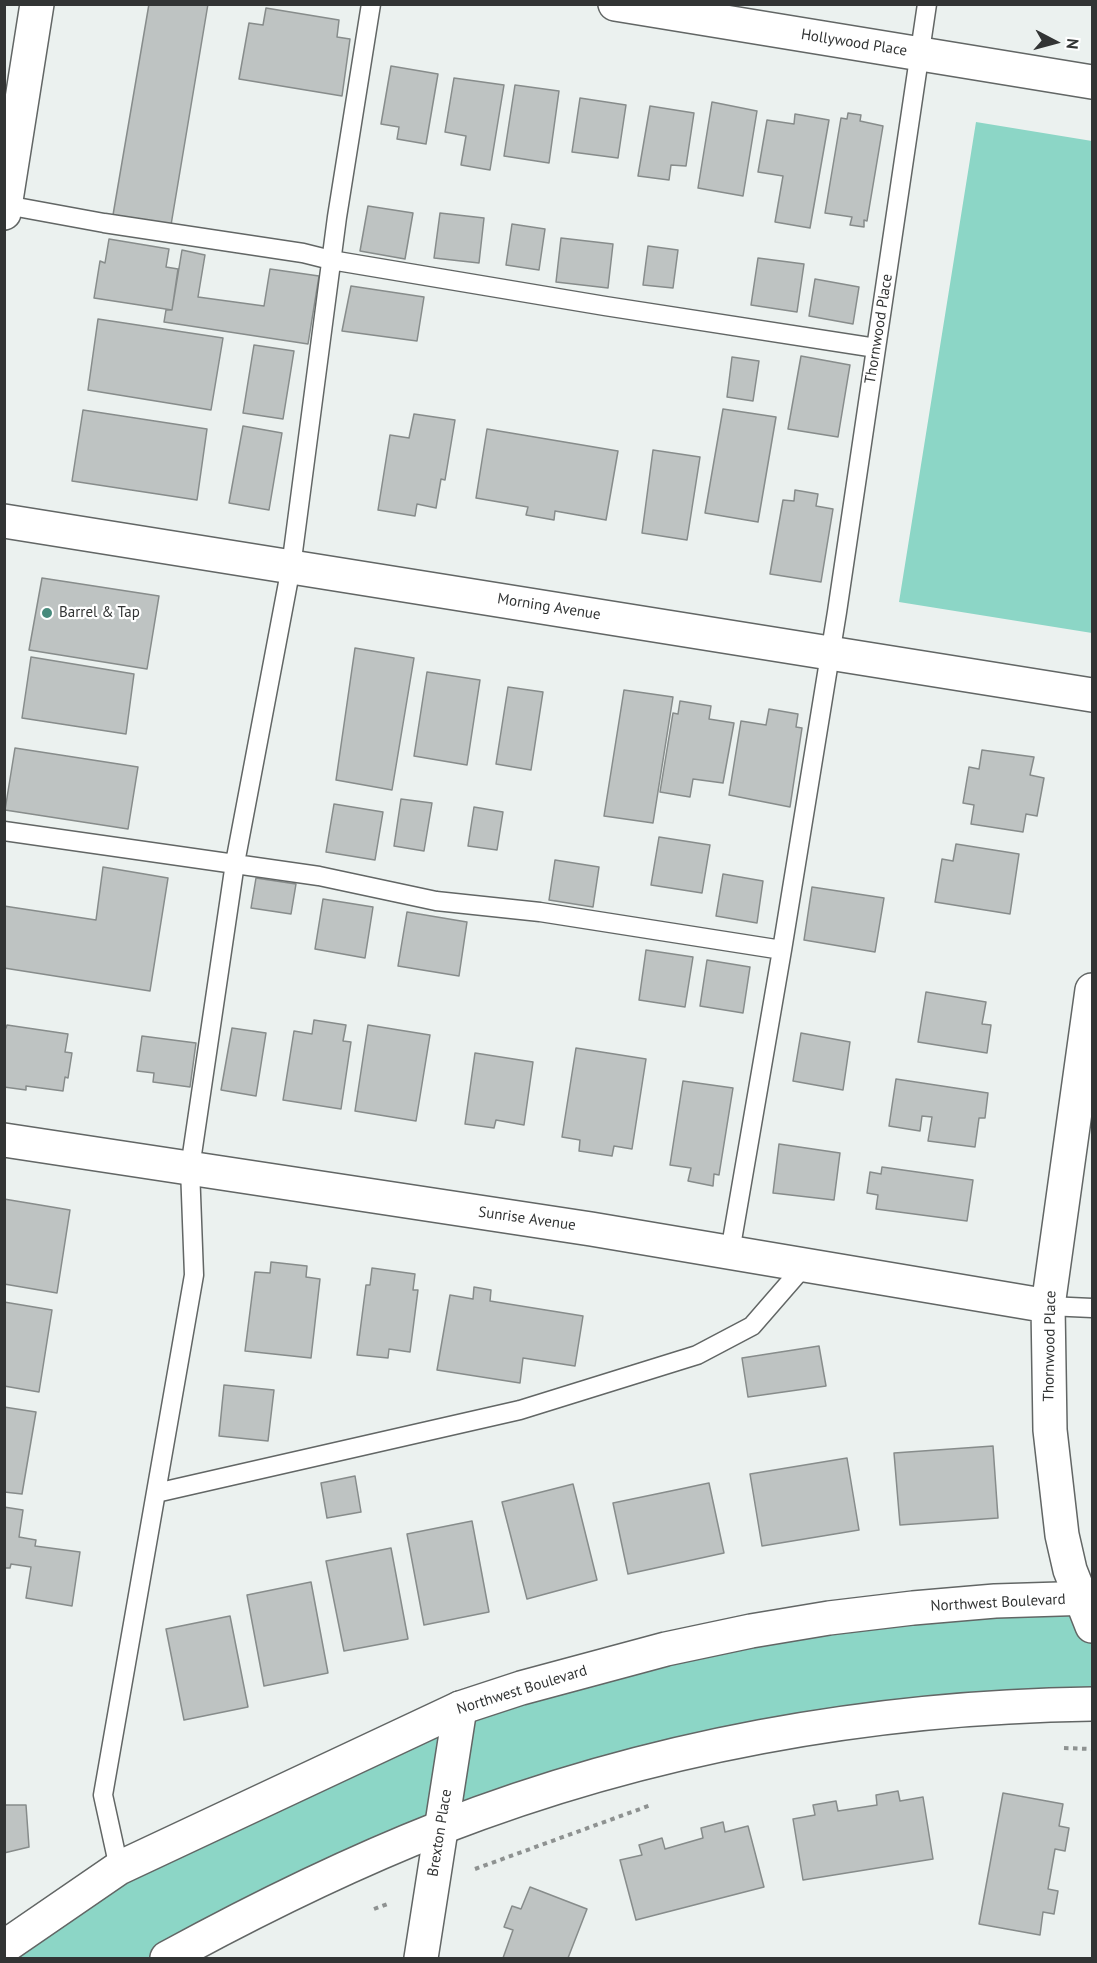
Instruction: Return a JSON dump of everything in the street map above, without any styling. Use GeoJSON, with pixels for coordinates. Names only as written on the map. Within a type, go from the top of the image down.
{"type":"FeatureCollection","features":[{"type":"Feature","properties":{"kind":"street"},"geometry":{"type":"LineString","coordinates":[[5,209],[37,4]]}},
{"type":"Feature","properties":{"kind":"street","name":"Hollywood Place"},"geometry":{"type":"LineString","coordinates":[[615,4],[1092,82]]}},
{"type":"Feature","properties":{"kind":"street","name":"Morning Avenue"},"geometry":{"type":"LineString","coordinates":[[4,521],[1092,695]]}},
{"type":"Feature","properties":{"kind":"street","name":"Thornwood Place"},"geometry":{"type":"LineString","coordinates":[[1089,1608],[1070,1570],[1062,1535],[1050,1430],[1048,1306],[1092,990]]}},
{"type":"Feature","properties":{"kind":"street","name":"Sunrise Avenue"},"geometry":{"type":"LineString","coordinates":[[4,1140],[591,1229],[1048,1306]]}},
{"type":"Feature","properties":{"kind":"street","name":"Northwest Boulevard"},"geometry":{"type":"LineString","coordinates":[[4,1947],[119,1868],[460,1708],[521,1688],[666,1649],[751,1631],[829,1618],[995,1601],[1089,1608]]}},
{"type":"Feature","properties":{"kind":"street"},"geometry":{"type":"LineString","coordinates":[[167,1959],[239,1919],[312,1883],[441,1828],[545,1792],[622,1769],[698,1749],[859,1720],[940,1710],[1020,1705],[1092,1704]]}},
{"type":"Feature","properties":{"kind":"street","name":"Brexton Place"},"geometry":{"type":"LineString","coordinates":[[421,1959],[460,1708]]}},
{"type":"Feature","properties":{"kind":"lane"},"geometry":{"type":"LineString","coordinates":[[119,1868],[103,1795],[194,1275],[190,1168],[235,863],[291,567],[331,260],[370,4]]}},
{"type":"Feature","properties":{"kind":"lane","name":"Thornwood Place"},"geometry":{"type":"LineString","coordinates":[[730,1252],[830,652],[927,4]]}},
{"type":"Feature","properties":{"kind":"lane"},"geometry":{"type":"LineString","coordinates":[[5,209],[303,254],[604,306],[876,348]]}},
{"type":"Feature","properties":{"kind":"lane"},"geometry":{"type":"LineString","coordinates":[[4,831],[320,876],[436,901],[540,912],[782,950]]}},
{"type":"Feature","properties":{"kind":"lane"},"geometry":{"type":"LineString","coordinates":[[156,1493],[520,1410],[697,1355],[753,1326],[805,1265]]}},
{"type":"Feature","properties":{"kind":"lane"},"geometry":{"type":"LineString","coordinates":[[1048,1306],[1092,1308]]}},
{"type":"Feature","properties":{"kind":"path"},"geometry":{"type":"LineString","coordinates":[[1059,1748],[1092,1749]]}},
{"type":"Feature","properties":{"kind":"path"},"geometry":{"type":"LineString","coordinates":[[374,1909],[502,1858],[662,1802]]}},
{"type":"Feature","properties":{"kind":"green space"},"geometry":{"type":"Polygon","coordinates":[[[976,122],[1092,141],[1092,633],[899,602],[976,122]]]}},
{"type":"Feature","properties":{"kind":"green space"},"geometry":{"type":"Polygon","coordinates":[[[1092,1598],[1092,1704],[622,1769],[167,1958],[5,1958],[114,1871],[460,1708],[666,1649],[1092,1598]]]}},
{"type":"Feature","properties":{"kind":"building"},"geometry":{"type":"Polygon","coordinates":[[[149,4],[208,4],[171,225],[113,215],[149,4]]]}},
{"type":"Feature","properties":{"kind":"building"},"geometry":{"type":"Polygon","coordinates":[[[266,8],[339,20],[337,37],[350,39],[342,96],[239,79],[249,23],[263,25],[266,8]]]}},
{"type":"Feature","properties":{"kind":"building"},"geometry":{"type":"Polygon","coordinates":[[[391,66],[438,74],[426,144],[397,139],[399,127],[381,124],[391,66]]]}},
{"type":"Feature","properties":{"kind":"building"},"geometry":{"type":"Polygon","coordinates":[[[454,78],[504,85],[490,170],[461,165],[466,136],[445,132],[454,78]]]}},
{"type":"Feature","properties":{"kind":"building"},"geometry":{"type":"Polygon","coordinates":[[[515,85],[559,91],[549,163],[504,156],[515,85]]]}},
{"type":"Feature","properties":{"kind":"building"},"geometry":{"type":"Polygon","coordinates":[[[580,98],[626,105],[618,158],[572,152],[580,98]]]}},
{"type":"Feature","properties":{"kind":"building"},"geometry":{"type":"Polygon","coordinates":[[[712,102],[757,111],[743,196],[698,188],[712,102]]]}},
{"type":"Feature","properties":{"kind":"building"},"geometry":{"type":"Polygon","coordinates":[[[650,106],[694,113],[686,166],[671,165],[669,180],[638,176],[650,106]]]}},
{"type":"Feature","properties":{"kind":"building"},"geometry":{"type":"Polygon","coordinates":[[[848,113],[861,115],[860,121],[883,126],[867,221],[864,220],[864,227],[850,225],[852,217],[825,213],[841,118],[847,119],[848,113]]]}},
{"type":"Feature","properties":{"kind":"building"},"geometry":{"type":"Polygon","coordinates":[[[795,114],[829,120],[810,228],[775,222],[783,176],[758,172],[767,120],[794,124],[795,114]]]}},
{"type":"Feature","properties":{"kind":"building"},"geometry":{"type":"Polygon","coordinates":[[[368,206],[413,213],[405,259],[360,251],[368,206]]]}},
{"type":"Feature","properties":{"kind":"building"},"geometry":{"type":"Polygon","coordinates":[[[440,213],[484,218],[479,263],[434,258],[440,213]]]}},
{"type":"Feature","properties":{"kind":"building"},"geometry":{"type":"Polygon","coordinates":[[[512,224],[545,229],[539,270],[506,265],[512,224]]]}},
{"type":"Feature","properties":{"kind":"building"},"geometry":{"type":"Polygon","coordinates":[[[561,238],[613,244],[608,288],[556,282],[561,238]]]}},
{"type":"Feature","properties":{"kind":"building"},"geometry":{"type":"Polygon","coordinates":[[[109,239],[169,249],[166,267],[178,269],[172,310],[94,298],[100,261],[105,263],[109,239]]]}},
{"type":"Feature","properties":{"kind":"building"},"geometry":{"type":"Polygon","coordinates":[[[648,246],[678,250],[673,288],[643,285],[648,246]]]}},
{"type":"Feature","properties":{"kind":"building"},"geometry":{"type":"Polygon","coordinates":[[[182,250],[205,255],[198,297],[264,306],[270,269],[319,276],[308,344],[164,322],[166,310],[172,310],[182,250]]]}},
{"type":"Feature","properties":{"kind":"building"},"geometry":{"type":"Polygon","coordinates":[[[758,258],[804,264],[797,312],[751,305],[758,258]]]}},
{"type":"Feature","properties":{"kind":"building"},"geometry":{"type":"Polygon","coordinates":[[[815,279],[859,287],[853,324],[809,316],[815,279]]]}},
{"type":"Feature","properties":{"kind":"building"},"geometry":{"type":"Polygon","coordinates":[[[351,286],[424,297],[417,341],[342,331],[351,286]]]}},
{"type":"Feature","properties":{"kind":"building"},"geometry":{"type":"Polygon","coordinates":[[[98,319],[223,338],[211,410],[88,390],[98,319]]]}},
{"type":"Feature","properties":{"kind":"building"},"geometry":{"type":"Polygon","coordinates":[[[254,345],[294,351],[283,419],[243,413],[254,345]]]}},
{"type":"Feature","properties":{"kind":"building"},"geometry":{"type":"Polygon","coordinates":[[[801,356],[850,365],[838,437],[788,429],[801,356]]]}},
{"type":"Feature","properties":{"kind":"building"},"geometry":{"type":"Polygon","coordinates":[[[732,357],[759,361],[753,401],[727,397],[732,357]]]}},
{"type":"Feature","properties":{"kind":"building"},"geometry":{"type":"Polygon","coordinates":[[[723,409],[776,417],[758,522],[705,513],[723,409]]]}},
{"type":"Feature","properties":{"kind":"building"},"geometry":{"type":"Polygon","coordinates":[[[83,410],[207,429],[197,500],[72,481],[83,410]]]}},
{"type":"Feature","properties":{"kind":"building"},"geometry":{"type":"Polygon","coordinates":[[[414,414],[455,420],[445,480],[441,479],[436,508],[417,504],[415,516],[378,510],[390,435],[409,438],[414,414]]]}},
{"type":"Feature","properties":{"kind":"building"},"geometry":{"type":"Polygon","coordinates":[[[243,426],[282,433],[269,510],[229,503],[243,426]]]}},
{"type":"Feature","properties":{"kind":"building"},"geometry":{"type":"Polygon","coordinates":[[[487,429],[618,451],[606,520],[555,511],[554,520],[526,515],[528,507],[476,498],[487,429]]]}},
{"type":"Feature","properties":{"kind":"building"},"geometry":{"type":"Polygon","coordinates":[[[653,450],[700,457],[687,540],[642,533],[653,450]]]}},
{"type":"Feature","properties":{"kind":"building"},"geometry":{"type":"Polygon","coordinates":[[[795,490],[818,494],[816,506],[833,509],[821,582],[770,574],[783,500],[794,501],[795,490]]]}},
{"type":"Feature","properties":{"kind":"building"},"geometry":{"type":"Polygon","coordinates":[[[42,578],[159,596],[147,669],[29,650],[42,578]]]}},
{"type":"Feature","properties":{"kind":"building"},"geometry":{"type":"Polygon","coordinates":[[[355,648],[414,658],[392,790],[336,780],[355,648]]]}},
{"type":"Feature","properties":{"kind":"building"},"geometry":{"type":"Polygon","coordinates":[[[31,657],[134,674],[126,734],[22,718],[31,657]]]}},
{"type":"Feature","properties":{"kind":"building"},"geometry":{"type":"Polygon","coordinates":[[[427,672],[480,680],[467,765],[414,756],[427,672]]]}},
{"type":"Feature","properties":{"kind":"building"},"geometry":{"type":"Polygon","coordinates":[[[508,687],[543,692],[531,770],[496,764],[508,687]]]}},
{"type":"Feature","properties":{"kind":"building"},"geometry":{"type":"Polygon","coordinates":[[[624,690],[673,697],[653,823],[604,816],[624,690]]]}},
{"type":"Feature","properties":{"kind":"building"},"geometry":{"type":"Polygon","coordinates":[[[680,701],[711,706],[709,719],[734,723],[723,783],[693,779],[690,797],[660,792],[673,713],[678,714],[680,701]]]}},
{"type":"Feature","properties":{"kind":"building"},"geometry":{"type":"Polygon","coordinates":[[[769,709],[798,714],[796,727],[802,728],[790,807],[729,795],[741,721],[766,725],[769,709]]]}},
{"type":"Feature","properties":{"kind":"building"},"geometry":{"type":"Polygon","coordinates":[[[15,748],[138,767],[128,829],[5,810],[15,748]]]}},
{"type":"Feature","properties":{"kind":"building"},"geometry":{"type":"Polygon","coordinates":[[[982,750],[1034,757],[1030,775],[1044,778],[1037,816],[1026,814],[1023,832],[971,824],[974,805],[963,803],[969,767],[979,769],[982,750]]]}},
{"type":"Feature","properties":{"kind":"building"},"geometry":{"type":"Polygon","coordinates":[[[401,799],[432,803],[424,851],[394,846],[401,799]]]}},
{"type":"Feature","properties":{"kind":"building"},"geometry":{"type":"Polygon","coordinates":[[[334,804],[383,812],[375,860],[326,852],[334,804]]]}},
{"type":"Feature","properties":{"kind":"building"},"geometry":{"type":"Polygon","coordinates":[[[474,807],[503,812],[497,850],[468,846],[474,807]]]}},
{"type":"Feature","properties":{"kind":"building"},"geometry":{"type":"Polygon","coordinates":[[[659,837],[710,845],[702,893],[651,885],[659,837]]]}},
{"type":"Feature","properties":{"kind":"building"},"geometry":{"type":"Polygon","coordinates":[[[956,844],[1019,854],[1010,914],[935,902],[942,859],[953,861],[956,844]]]}},
{"type":"Feature","properties":{"kind":"building"},"geometry":{"type":"Polygon","coordinates":[[[555,860],[599,867],[593,907],[549,900],[555,860]]]}},
{"type":"Feature","properties":{"kind":"building"},"geometry":{"type":"Polygon","coordinates":[[[103,867],[168,878],[150,991],[4,968],[4,906],[96,920],[103,867]]]}},
{"type":"Feature","properties":{"kind":"building"},"geometry":{"type":"Polygon","coordinates":[[[723,874],[763,881],[757,923],[716,916],[723,874]]]}},
{"type":"Feature","properties":{"kind":"building"},"geometry":{"type":"Polygon","coordinates":[[[256,878],[296,884],[291,914],[251,908],[256,878]]]}},
{"type":"Feature","properties":{"kind":"building"},"geometry":{"type":"Polygon","coordinates":[[[812,887],[884,898],[875,952],[804,940],[812,887]]]}},
{"type":"Feature","properties":{"kind":"building"},"geometry":{"type":"Polygon","coordinates":[[[323,899],[373,907],[365,958],[315,949],[323,899]]]}},
{"type":"Feature","properties":{"kind":"building"},"geometry":{"type":"Polygon","coordinates":[[[407,912],[467,922],[459,976],[398,966],[407,912]]]}},
{"type":"Feature","properties":{"kind":"building"},"geometry":{"type":"Polygon","coordinates":[[[646,950],[693,957],[685,1007],[639,1000],[646,950]]]}},
{"type":"Feature","properties":{"kind":"building"},"geometry":{"type":"Polygon","coordinates":[[[707,960],[750,967],[743,1013],[700,1006],[707,960]]]}},
{"type":"Feature","properties":{"kind":"building"},"geometry":{"type":"Polygon","coordinates":[[[926,992],[986,1002],[982,1024],[991,1025],[987,1053],[918,1042],[926,992]]]}},
{"type":"Feature","properties":{"kind":"building"},"geometry":{"type":"Polygon","coordinates":[[[314,1020],[346,1025],[343,1041],[351,1042],[341,1109],[283,1100],[294,1031],[312,1034],[314,1020]]]}},
{"type":"Feature","properties":{"kind":"building"},"geometry":{"type":"Polygon","coordinates":[[[7,1025],[68,1034],[65,1052],[72,1053],[68,1078],[65,1077],[63,1091],[26,1086],[26,1090],[4,1087],[4,1028],[7,1025]]]}},
{"type":"Feature","properties":{"kind":"building"},"geometry":{"type":"Polygon","coordinates":[[[368,1025],[430,1035],[416,1121],[355,1111],[368,1025]]]}},
{"type":"Feature","properties":{"kind":"building"},"geometry":{"type":"Polygon","coordinates":[[[232,1028],[266,1033],[256,1096],[221,1090],[232,1028]]]}},
{"type":"Feature","properties":{"kind":"building"},"geometry":{"type":"Polygon","coordinates":[[[801,1033],[850,1042],[843,1090],[793,1081],[801,1033]]]}},
{"type":"Feature","properties":{"kind":"building"},"geometry":{"type":"Polygon","coordinates":[[[142,1036],[196,1043],[190,1087],[153,1082],[154,1073],[137,1071],[142,1036]]]}},
{"type":"Feature","properties":{"kind":"building"},"geometry":{"type":"Polygon","coordinates":[[[576,1048],[646,1059],[632,1149],[614,1146],[612,1156],[579,1151],[580,1140],[562,1137],[576,1048]]]}},
{"type":"Feature","properties":{"kind":"building"},"geometry":{"type":"Polygon","coordinates":[[[475,1053],[533,1062],[524,1125],[496,1120],[494,1128],[465,1124],[475,1053]]]}},
{"type":"Feature","properties":{"kind":"building"},"geometry":{"type":"Polygon","coordinates":[[[896,1079],[988,1093],[985,1118],[979,1118],[975,1147],[928,1141],[932,1117],[922,1116],[920,1131],[889,1126],[896,1079]]]}},
{"type":"Feature","properties":{"kind":"building"},"geometry":{"type":"Polygon","coordinates":[[[683,1081],[733,1088],[719,1175],[714,1174],[713,1186],[688,1181],[691,1168],[670,1165],[683,1081]]]}},
{"type":"Feature","properties":{"kind":"building"},"geometry":{"type":"Polygon","coordinates":[[[779,1144],[840,1153],[834,1200],[773,1193],[779,1144]]]}},
{"type":"Feature","properties":{"kind":"building"},"geometry":{"type":"Polygon","coordinates":[[[882,1167],[973,1180],[967,1221],[876,1209],[878,1195],[867,1193],[870,1172],[881,1174],[882,1167]]]}},
{"type":"Feature","properties":{"kind":"building"},"geometry":{"type":"Polygon","coordinates":[[[4,1199],[70,1210],[57,1293],[4,1284],[4,1199]]]}},
{"type":"Feature","properties":{"kind":"building"},"geometry":{"type":"Polygon","coordinates":[[[271,1262],[307,1266],[306,1277],[320,1279],[311,1358],[245,1351],[255,1272],[270,1273],[271,1262]]]}},
{"type":"Feature","properties":{"kind":"building"},"geometry":{"type":"Polygon","coordinates":[[[372,1268],[415,1274],[413,1290],[418,1290],[410,1352],[389,1349],[388,1358],[357,1355],[366,1285],[370,1285],[372,1268]]]}},
{"type":"Feature","properties":{"kind":"building"},"geometry":{"type":"Polygon","coordinates":[[[474,1287],[491,1290],[490,1301],[583,1316],[575,1366],[523,1358],[520,1383],[437,1370],[450,1295],[473,1299],[474,1287]]]}},
{"type":"Feature","properties":{"kind":"building"},"geometry":{"type":"Polygon","coordinates":[[[4,1302],[52,1310],[39,1392],[4,1386],[4,1302]]]}},
{"type":"Feature","properties":{"kind":"building"},"geometry":{"type":"Polygon","coordinates":[[[819,1346],[826,1386],[748,1397],[742,1358],[819,1346]]]}},
{"type":"Feature","properties":{"kind":"building"},"geometry":{"type":"Polygon","coordinates":[[[224,1385],[274,1390],[268,1441],[219,1436],[224,1385]]]}},
{"type":"Feature","properties":{"kind":"building"},"geometry":{"type":"Polygon","coordinates":[[[4,1407],[36,1412],[22,1494],[4,1492],[4,1407]]]}},
{"type":"Feature","properties":{"kind":"building"},"geometry":{"type":"Polygon","coordinates":[[[993,1446],[998,1518],[900,1525],[894,1453],[993,1446]]]}},
{"type":"Feature","properties":{"kind":"building"},"geometry":{"type":"Polygon","coordinates":[[[847,1458],[859,1530],[762,1546],[750,1474],[847,1458]]]}},
{"type":"Feature","properties":{"kind":"building"},"geometry":{"type":"Polygon","coordinates":[[[355,1476],[361,1512],[327,1518],[321,1483],[355,1476]]]}},
{"type":"Feature","properties":{"kind":"building"},"geometry":{"type":"Polygon","coordinates":[[[709,1483],[724,1553],[628,1574],[613,1503],[709,1483]]]}},
{"type":"Feature","properties":{"kind":"building"},"geometry":{"type":"Polygon","coordinates":[[[573,1484],[597,1580],[527,1599],[502,1502],[573,1484]]]}},
{"type":"Feature","properties":{"kind":"building"},"geometry":{"type":"Polygon","coordinates":[[[4,1507],[23,1510],[19,1537],[36,1540],[35,1546],[80,1552],[72,1606],[26,1598],[31,1567],[11,1564],[10,1568],[4,1568],[4,1507]]]}},
{"type":"Feature","properties":{"kind":"building"},"geometry":{"type":"Polygon","coordinates":[[[472,1521],[489,1612],[424,1625],[407,1534],[472,1521]]]}},
{"type":"Feature","properties":{"kind":"building"},"geometry":{"type":"Polygon","coordinates":[[[391,1548],[408,1639],[344,1651],[326,1561],[391,1548]]]}},
{"type":"Feature","properties":{"kind":"building"},"geometry":{"type":"Polygon","coordinates":[[[311,1582],[328,1673],[264,1686],[247,1595],[311,1582]]]}},
{"type":"Feature","properties":{"kind":"building"},"geometry":{"type":"Polygon","coordinates":[[[230,1616],[248,1707],[184,1720],[166,1629],[230,1616]]]}},
{"type":"Feature","properties":{"kind":"building"},"geometry":{"type":"Polygon","coordinates":[[[898,1791],[900,1801],[923,1797],[933,1859],[803,1880],[793,1819],[815,1815],[813,1805],[836,1801],[838,1811],[877,1805],[876,1795],[898,1791]]]}},
{"type":"Feature","properties":{"kind":"building"},"geometry":{"type":"Polygon","coordinates":[[[1003,1793],[1063,1804],[1059,1826],[1069,1828],[1065,1851],[1055,1849],[1048,1889],[1058,1891],[1054,1914],[1043,1912],[1040,1935],[979,1924],[1003,1793]]]}},
{"type":"Feature","properties":{"kind":"building"},"geometry":{"type":"Polygon","coordinates":[[[4,1805],[26,1805],[29,1847],[4,1853],[4,1805]]]}},
{"type":"Feature","properties":{"kind":"building"},"geometry":{"type":"Polygon","coordinates":[[[723,1822],[725,1832],[748,1826],[764,1887],[636,1920],[620,1860],[642,1855],[639,1845],[662,1838],[665,1849],[703,1838],[701,1828],[723,1822]]]}},
{"type":"Feature","properties":{"kind":"building"},"geometry":{"type":"Polygon","coordinates":[[[530,1887],[587,1909],[568,1958],[503,1958],[513,1930],[504,1927],[512,1906],[521,1909],[530,1887]]]}},
{"type":"Feature","properties":{"kind":"place","name":"Barrel & Tap"},"geometry":{"type":"Point","coordinates":[47,613]}}]}
